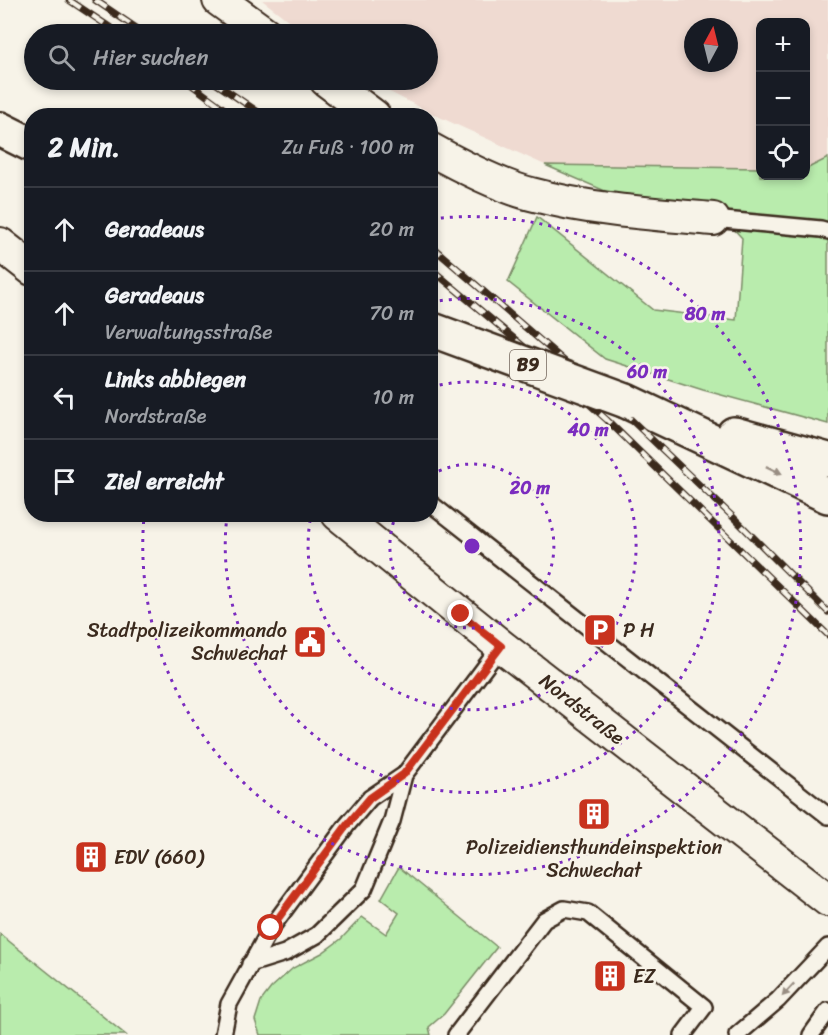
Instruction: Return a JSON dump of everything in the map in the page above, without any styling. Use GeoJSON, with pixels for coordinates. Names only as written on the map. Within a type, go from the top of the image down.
{"type":"FeatureCollection","features":[{"type":"Feature","properties":{"kind":"main road"},"geometry":{"type":"LineString","coordinates":[[0,129],[24,141]]}},
{"type":"Feature","properties":{"kind":"main road","name":"B9"},"geometry":{"type":"LineString","coordinates":[[438,332],[626,401],[828,460]]}},
{"type":"Feature","properties":{"kind":"main road"},"geometry":{"type":"LineString","coordinates":[[626,401],[825,494]]}},
{"type":"Feature","properties":{"kind":"street"},"geometry":{"type":"LineString","coordinates":[[219,0],[252,24]]}},
{"type":"Feature","properties":{"kind":"street"},"geometry":{"type":"LineString","coordinates":[[339,90],[363,108]]}},
{"type":"Feature","properties":{"kind":"street"},"geometry":{"type":"LineString","coordinates":[[438,154],[460,166],[529,194],[609,210],[713,219]]}},
{"type":"Feature","properties":{"kind":"street"},"geometry":{"type":"LineString","coordinates":[[0,244],[24,263]]}},
{"type":"Feature","properties":{"kind":"street","name":"Nordstraße"},"geometry":{"type":"LineString","coordinates":[[348,522],[501,646],[828,900]]}},
{"type":"Feature","properties":{"kind":"lane"},"geometry":{"type":"LineString","coordinates":[[713,219],[828,231]]}},
{"type":"Feature","properties":{"kind":"lane"},"geometry":{"type":"LineString","coordinates":[[438,509],[828,816]]}},
{"type":"Feature","properties":{"kind":"lane"},"geometry":{"type":"LineString","coordinates":[[223,1035],[229,1004],[271,928],[347,825],[370,798],[404,774],[501,646]]}},
{"type":"Feature","properties":{"kind":"lane"},"geometry":{"type":"LineString","coordinates":[[250,964],[285,953],[317,935],[364,889],[392,821],[404,774]]}},
{"type":"Feature","properties":{"kind":"lane"},"geometry":{"type":"LineString","coordinates":[[456,1035],[544,920],[564,909],[588,913],[704,1007],[683,1035]]}},
{"type":"Feature","properties":{"kind":"lane"},"geometry":{"type":"LineString","coordinates":[[737,1035],[778,1000],[828,947]]}},
{"type":"Feature","properties":{"kind":"lane"},"geometry":{"type":"LineString","coordinates":[[811,1035],[828,1011]]}},
{"type":"Feature","properties":{"kind":"shaded area"},"geometry":{"type":"Polygon","coordinates":[[[262,0],[828,0],[828,158],[810,167],[810,18],[756,18],[756,168],[545,165],[438,116],[438,108],[421,108],[386,90],[438,90],[438,24],[293,24],[262,0]]]}},
{"type":"Feature","properties":{"kind":"green space"},"geometry":{"type":"Polygon","coordinates":[[[828,158],[828,424],[703,390],[605,359],[508,282],[537,217],[653,310],[736,320],[742,238],[714,208],[612,194],[545,165],[756,168],[756,180],[810,180],[810,167],[828,158]]]}},
{"type":"Feature","properties":{"kind":"green space"},"geometry":{"type":"Polygon","coordinates":[[[399,867],[497,947],[444,1014],[429,1027],[431,1035],[260,1035],[255,1020],[261,1001],[271,988],[293,968],[322,953],[341,939],[362,917],[386,934],[399,913],[381,899],[399,867]]]}},
{"type":"Feature","properties":{"kind":"green space"},"geometry":{"type":"Polygon","coordinates":[[[0,934],[126,1035],[0,1035],[0,934]]]}},
{"type":"Feature","properties":{"kind":"railway"},"geometry":{"type":"LineString","coordinates":[[69,0],[105,24]]}},
{"type":"Feature","properties":{"kind":"railway"},"geometry":{"type":"LineString","coordinates":[[95,0],[130,24]]}},
{"type":"Feature","properties":{"kind":"railway"},"geometry":{"type":"LineString","coordinates":[[199,90],[223,108]]}},
{"type":"Feature","properties":{"kind":"railway"},"geometry":{"type":"LineString","coordinates":[[226,90],[252,108]]}},
{"type":"Feature","properties":{"kind":"railway"},"geometry":{"type":"LineString","coordinates":[[438,252],[622,411],[828,612]]}},
{"type":"Feature","properties":{"kind":"railway"},"geometry":{"type":"LineString","coordinates":[[438,275],[607,420],[828,635]]}},
{"type":"Feature","properties":{"kind":"place","name":"P H"},"geometry":{"type":"Point","coordinates":[600,630]}},
{"type":"Feature","properties":{"kind":"place","name":"Stadtpolizeikommando Schwechat"},"geometry":{"type":"Point","coordinates":[310,642]}},
{"type":"Feature","properties":{"kind":"place","name":"Polizeidiensthundeinspektion Schwechat"},"geometry":{"type":"Point","coordinates":[594,814]}},
{"type":"Feature","properties":{"kind":"place","name":"EDV (660)"},"geometry":{"type":"Point","coordinates":[91,857]}},
{"type":"Feature","properties":{"kind":"place","name":"EZ"},"geometry":{"type":"Point","coordinates":[610,976]}},
{"type":"Feature","properties":{"kind":"route"},"geometry":{"type":"LineString","coordinates":[[271,928],[347,825],[370,798],[404,774],[501,646],[461,614]]}}]}
